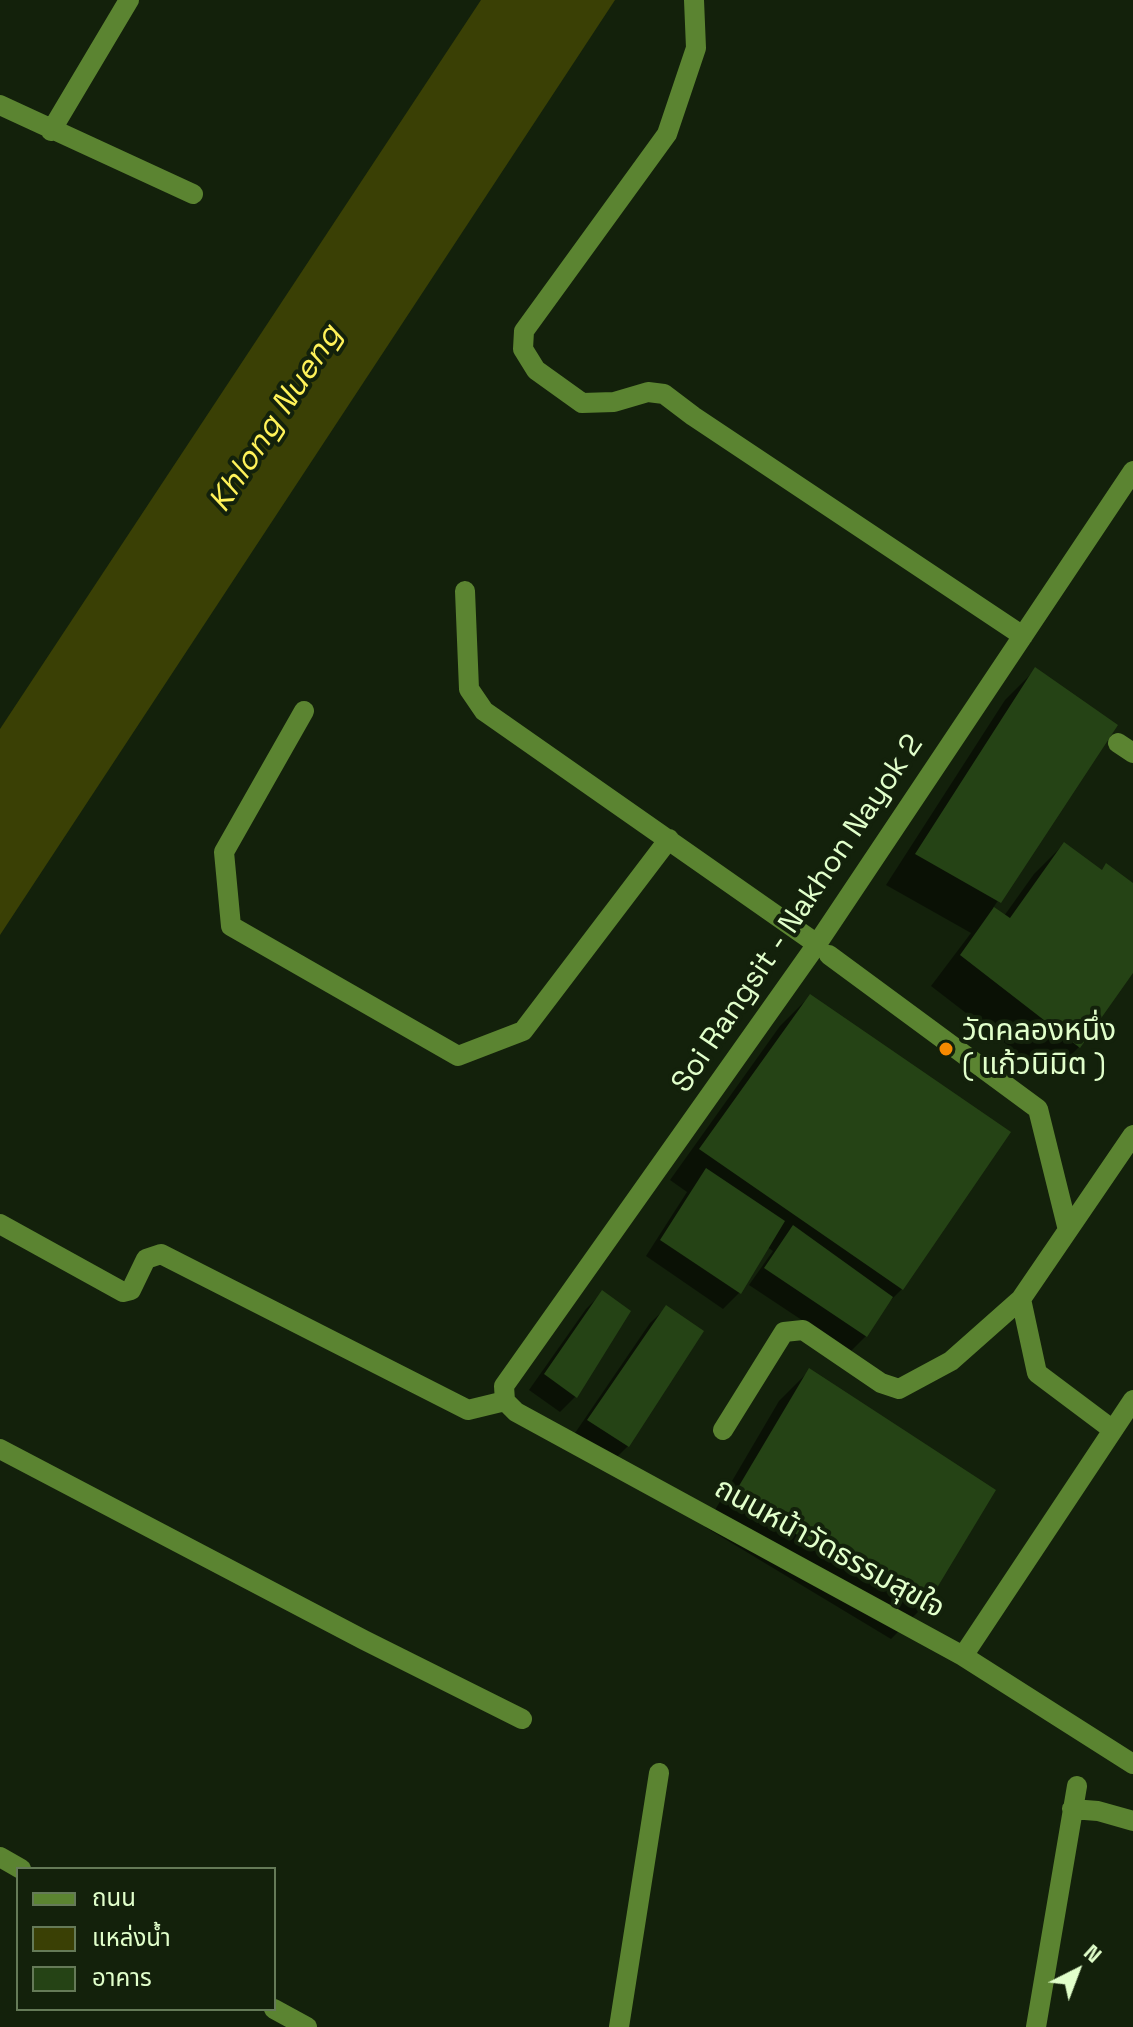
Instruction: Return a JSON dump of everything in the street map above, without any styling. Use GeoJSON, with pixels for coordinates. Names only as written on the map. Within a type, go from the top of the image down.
{"type":"FeatureCollection","features":[{"type":"Feature","properties":{"kind":"street"},"geometry":{"type":"LineString","coordinates":[[51,131],[129,0]]}},
{"type":"Feature","properties":{"kind":"street"},"geometry":{"type":"LineString","coordinates":[[694,0],[696,48],[667,134],[524,331],[523,349],[536,370],[582,403],[614,402],[648,392],[664,394],[1023,636]]}},
{"type":"Feature","properties":{"kind":"street"},"geometry":{"type":"LineString","coordinates":[[0,105],[193,194]]}},
{"type":"Feature","properties":{"kind":"street","name":"Soi Rangsit - Nakhon Nayok 2"},"geometry":{"type":"LineString","coordinates":[[504,1394],[823,950],[1023,636],[1133,471]]}},
{"type":"Feature","properties":{"kind":"street"},"geometry":{"type":"LineString","coordinates":[[465,591],[469,689],[484,711],[669,839],[1038,1109],[1068,1230]]}},
{"type":"Feature","properties":{"kind":"street"},"geometry":{"type":"LineString","coordinates":[[304,711],[224,852],[231,926],[458,1056],[523,1031],[669,839]]}},
{"type":"Feature","properties":{"kind":"street"},"geometry":{"type":"LineString","coordinates":[[723,1430],[784,1332],[803,1330],[881,1383],[899,1389],[951,1361],[1021,1299],[1133,1135]]}},
{"type":"Feature","properties":{"kind":"street"},"geometry":{"type":"LineString","coordinates":[[0,1224],[123,1292],[131,1290],[146,1259],[161,1254],[468,1410],[504,1394]]}},
{"type":"Feature","properties":{"kind":"street"},"geometry":{"type":"LineString","coordinates":[[1021,1299],[1037,1373],[1113,1430]]}},
{"type":"Feature","properties":{"kind":"street","name":"ถนนหน้าวัดธรรมสุขใจ"},"geometry":{"type":"LineString","coordinates":[[504,1394],[516,1412],[963,1656],[1133,1764]]}},
{"type":"Feature","properties":{"kind":"street"},"geometry":{"type":"LineString","coordinates":[[963,1656],[1133,1400]]}},
{"type":"Feature","properties":{"kind":"street"},"geometry":{"type":"LineString","coordinates":[[0,1449],[350,1633],[522,1719]]}},
{"type":"Feature","properties":{"kind":"street"},"geometry":{"type":"LineString","coordinates":[[619,2027],[659,1773]]}},
{"type":"Feature","properties":{"kind":"street"},"geometry":{"type":"LineString","coordinates":[[1036,2027],[1077,1786]]}},
{"type":"Feature","properties":{"kind":"street"},"geometry":{"type":"LineString","coordinates":[[1072,1809],[1098,1811],[1133,1821]]}},
{"type":"Feature","properties":{"kind":"street"},"geometry":{"type":"LineString","coordinates":[[0,1857],[18,1867]]}},
{"type":"Feature","properties":{"kind":"street"},"geometry":{"type":"LineString","coordinates":[[276,2010],[307,2027]]}},
{"type":"Feature","properties":{"kind":"water","name":"Khlong Nueng"},"geometry":{"type":"Polygon","coordinates":[[[481,0],[615,0],[0,935],[0,729],[481,0]]]}},
{"type":"Feature","properties":{"kind":"building"},"geometry":{"type":"Polygon","coordinates":[[[1035,667],[1118,725],[1001,903],[915,854],[1035,667]]]}},
{"type":"Feature","properties":{"kind":"building"},"geometry":{"type":"Polygon","coordinates":[[[1064,842],[1102,870],[1106,863],[1133,883],[1133,973],[1080,1048],[960,955],[994,907],[1010,918],[1064,842]]]}},
{"type":"Feature","properties":{"kind":"building"},"geometry":{"type":"Polygon","coordinates":[[[810,994],[1011,1132],[903,1290],[699,1149],[810,994]]]}},
{"type":"Feature","properties":{"kind":"building"},"geometry":{"type":"Polygon","coordinates":[[[706,1168],[785,1221],[741,1294],[660,1240],[706,1168]]]}},
{"type":"Feature","properties":{"kind":"building"},"geometry":{"type":"Polygon","coordinates":[[[793,1225],[893,1297],[867,1337],[764,1268],[793,1225]]]}},
{"type":"Feature","properties":{"kind":"building"},"geometry":{"type":"Polygon","coordinates":[[[602,1290],[631,1311],[577,1398],[544,1374],[602,1290]]]}},
{"type":"Feature","properties":{"kind":"building"},"geometry":{"type":"Polygon","coordinates":[[[666,1305],[704,1331],[629,1447],[587,1420],[666,1305]]]}},
{"type":"Feature","properties":{"kind":"building"},"geometry":{"type":"Polygon","coordinates":[[[809,1368],[996,1490],[923,1611],[733,1496],[809,1368]]]}},
{"type":"Feature","properties":{"kind":"place","name":"วัดคลองหนึ่ง ( แก้วนิมิต )"},"geometry":{"type":"Point","coordinates":[946,1049]}}]}
